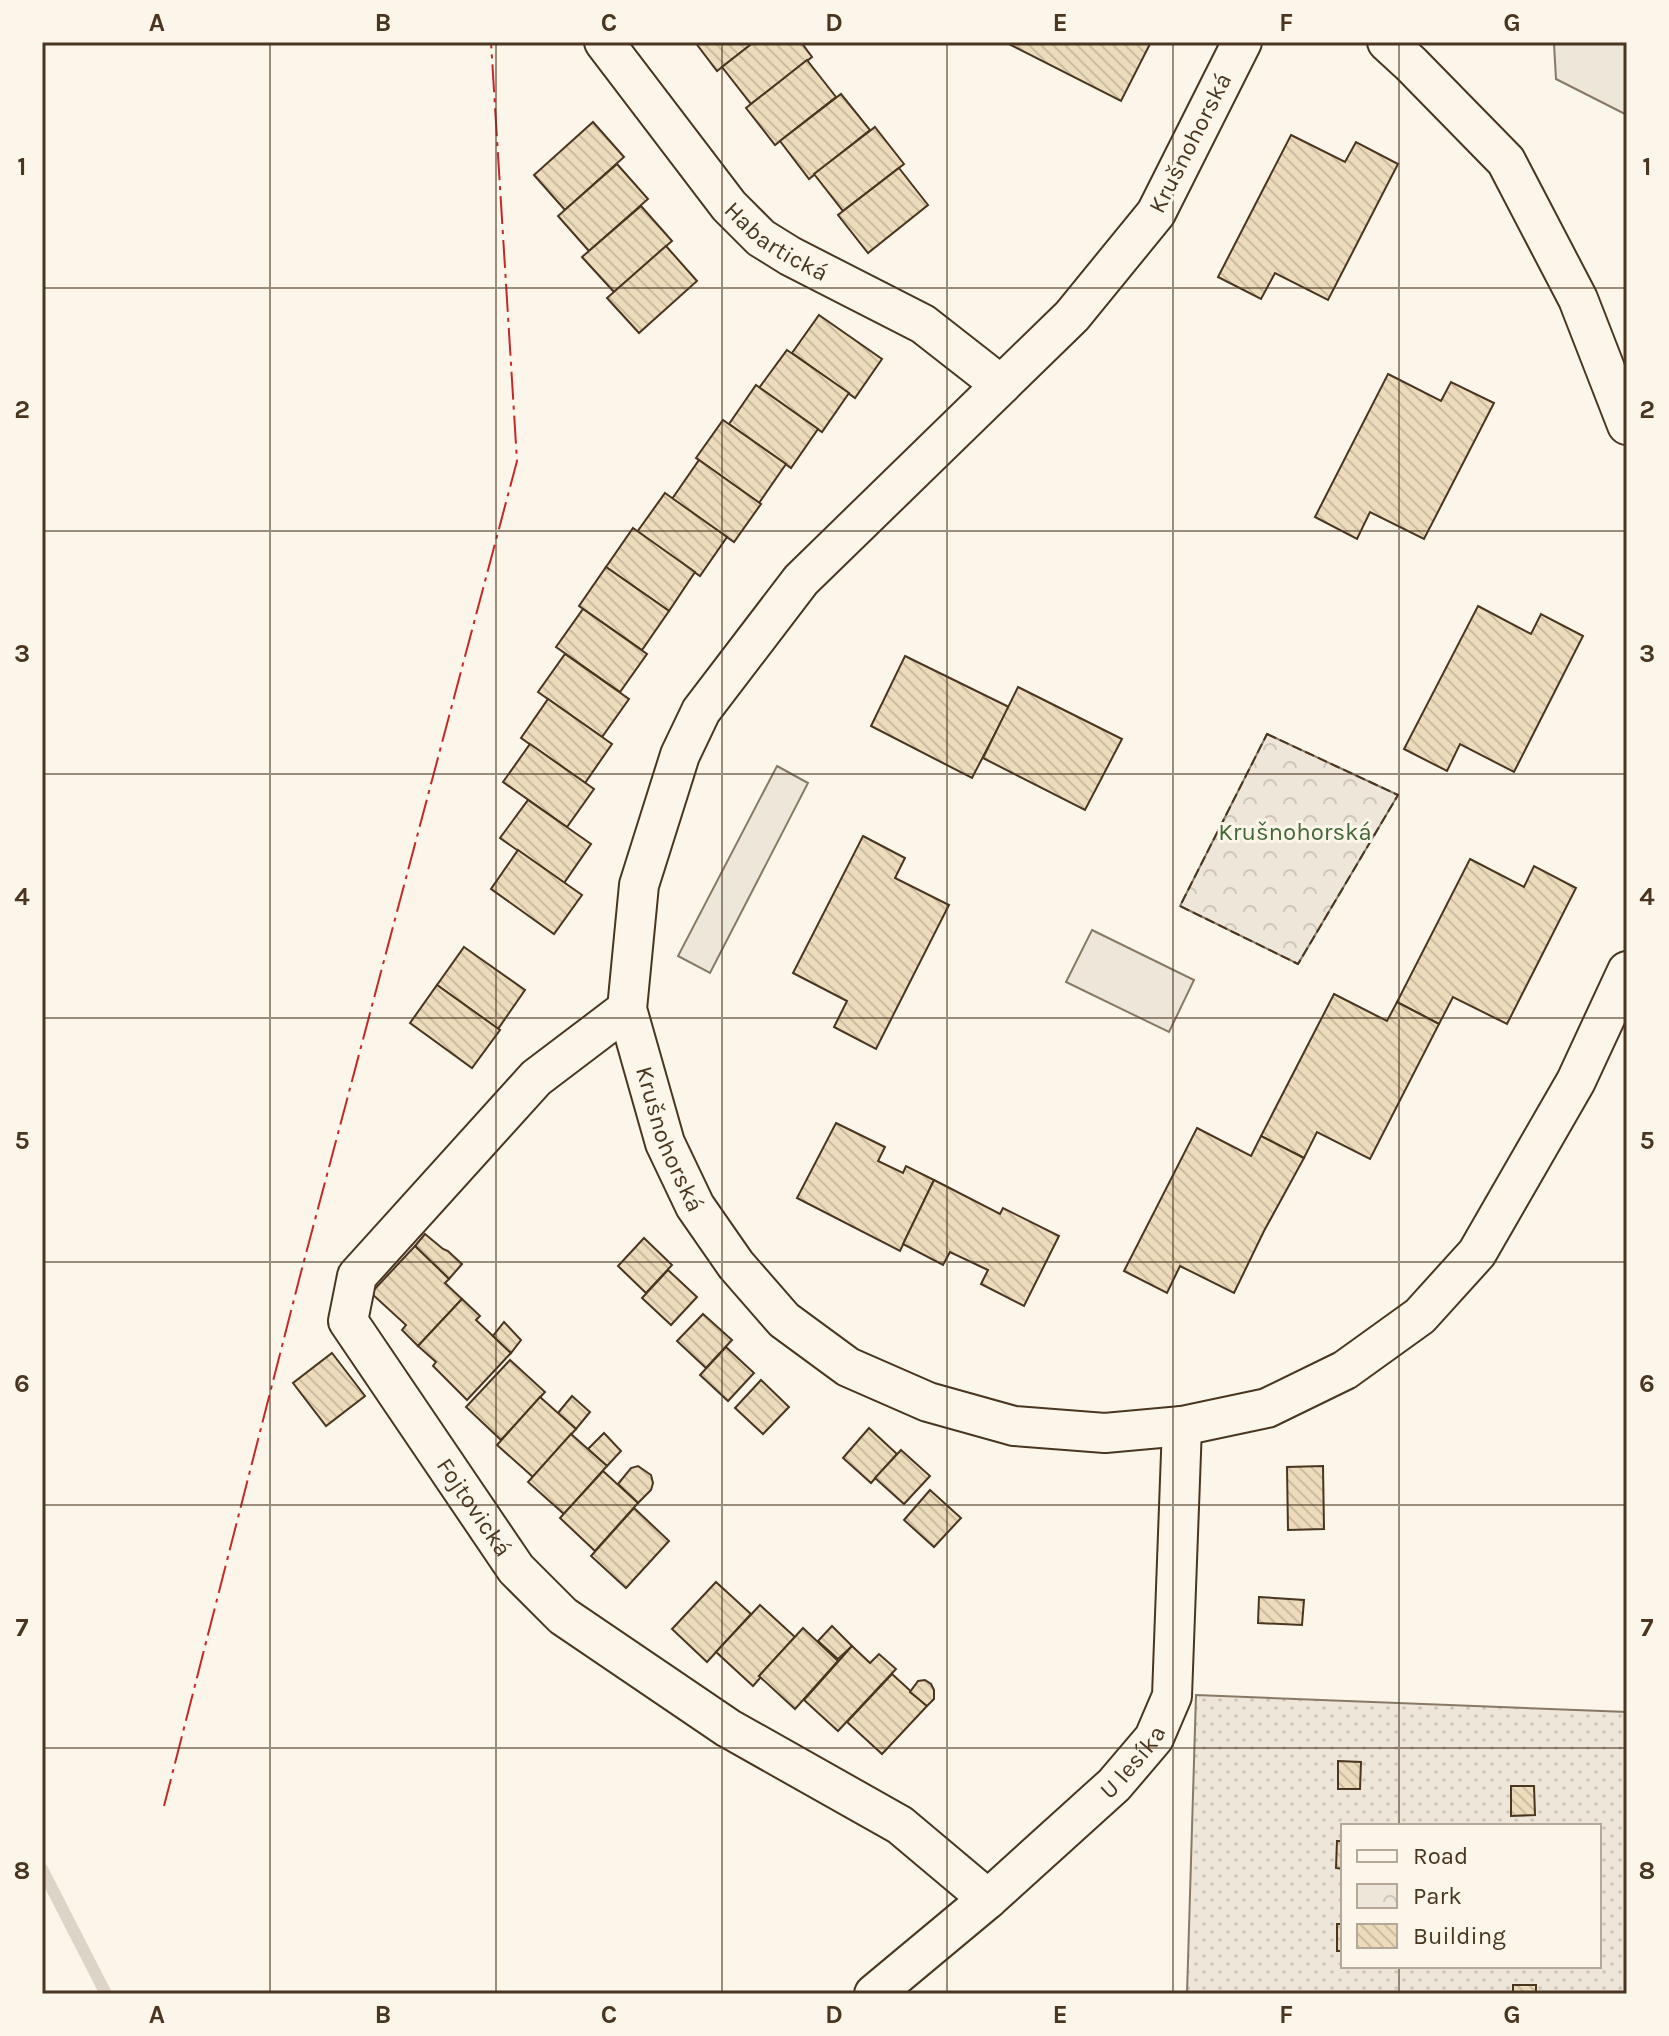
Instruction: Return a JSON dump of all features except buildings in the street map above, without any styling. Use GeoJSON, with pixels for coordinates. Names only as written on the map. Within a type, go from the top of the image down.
{"type":"FeatureCollection","features":[{"type":"Feature","properties":{"kind":"street","name":"Habartická"},"geometry":{"type":"LineString","coordinates":[[604,42],[729,206],[761,238],[923,324],[1001,385]]}},
{"type":"Feature","properties":{"kind":"street","name":"Krušnohorská"},"geometry":{"type":"LineString","coordinates":[[1242,42],[1156,213],[1072,316],[801,580],[701,711],[680,755],[639,885],[627,1009],[665,1143],[695,1206],[736,1265],[784,1320],[848,1367],[928,1402],[1014,1426],[1105,1433],[1182,1426],[1267,1408],[1345,1370],[1420,1316],[1477,1253],[1576,1081],[1627,971]]}},
{"type":"Feature","properties":{"kind":"street"},"geometry":{"type":"LineString","coordinates":[[1391,45],[1506,161],[1578,299],[1627,425]]}},
{"type":"Feature","properties":{"kind":"street","name":"Fojtovická"},"geometry":{"type":"LineString","coordinates":[[627,1009],[536,1078],[357,1276],[348,1321],[516,1569],[563,1616],[728,1728],[900,1825],[988,1899]]}},
{"type":"Feature","properties":{"kind":"street","name":"U lesíka"},"geometry":{"type":"LineString","coordinates":[[874,1994],[988,1899],[1114,1785],[1154,1738],[1172,1696],[1182,1426]]}},
{"type":"Feature","properties":{"kind":"green space","name":"Krušnohorská"},"geometry":{"type":"Polygon","coordinates":[[[1267,734],[1398,795],[1298,964],[1180,906],[1267,734]]]}},
{"type":"Feature","properties":{"kind":"green space"},"geometry":{"type":"Polygon","coordinates":[[[1092,930],[1194,980],[1169,1032],[1066,982],[1092,930]]]}},
{"type":"Feature","properties":{"kind":"green space"},"geometry":{"type":"Polygon","coordinates":[[[1196,1695],[1627,1712],[1627,1994],[1187,1994],[1196,1695]]]}},
{"type":"Feature","properties":{"kind":"shaded area"},"geometry":{"type":"Polygon","coordinates":[[[1550,42],[1627,42],[1627,115],[1556,79],[1554,44],[1550,42]]]}},
{"type":"Feature","properties":{"kind":"shaded area"},"geometry":{"type":"Polygon","coordinates":[[[777,766],[808,783],[710,973],[678,956],[777,766]]]}},
{"type":"Feature","properties":{"kind":"waterway"},"geometry":{"type":"LineString","coordinates":[[42,1869],[106,1994]]}},
{"type":"Feature","properties":{"kind":"fence"},"geometry":{"type":"LineString","coordinates":[[1267,734],[1398,795],[1298,964],[1180,906],[1267,734]]}},
{"type":"Feature","properties":{"kind":"power"},"geometry":{"type":"LineString","coordinates":[[164,1806],[300,1276],[517,461],[491,42]]}}]}
